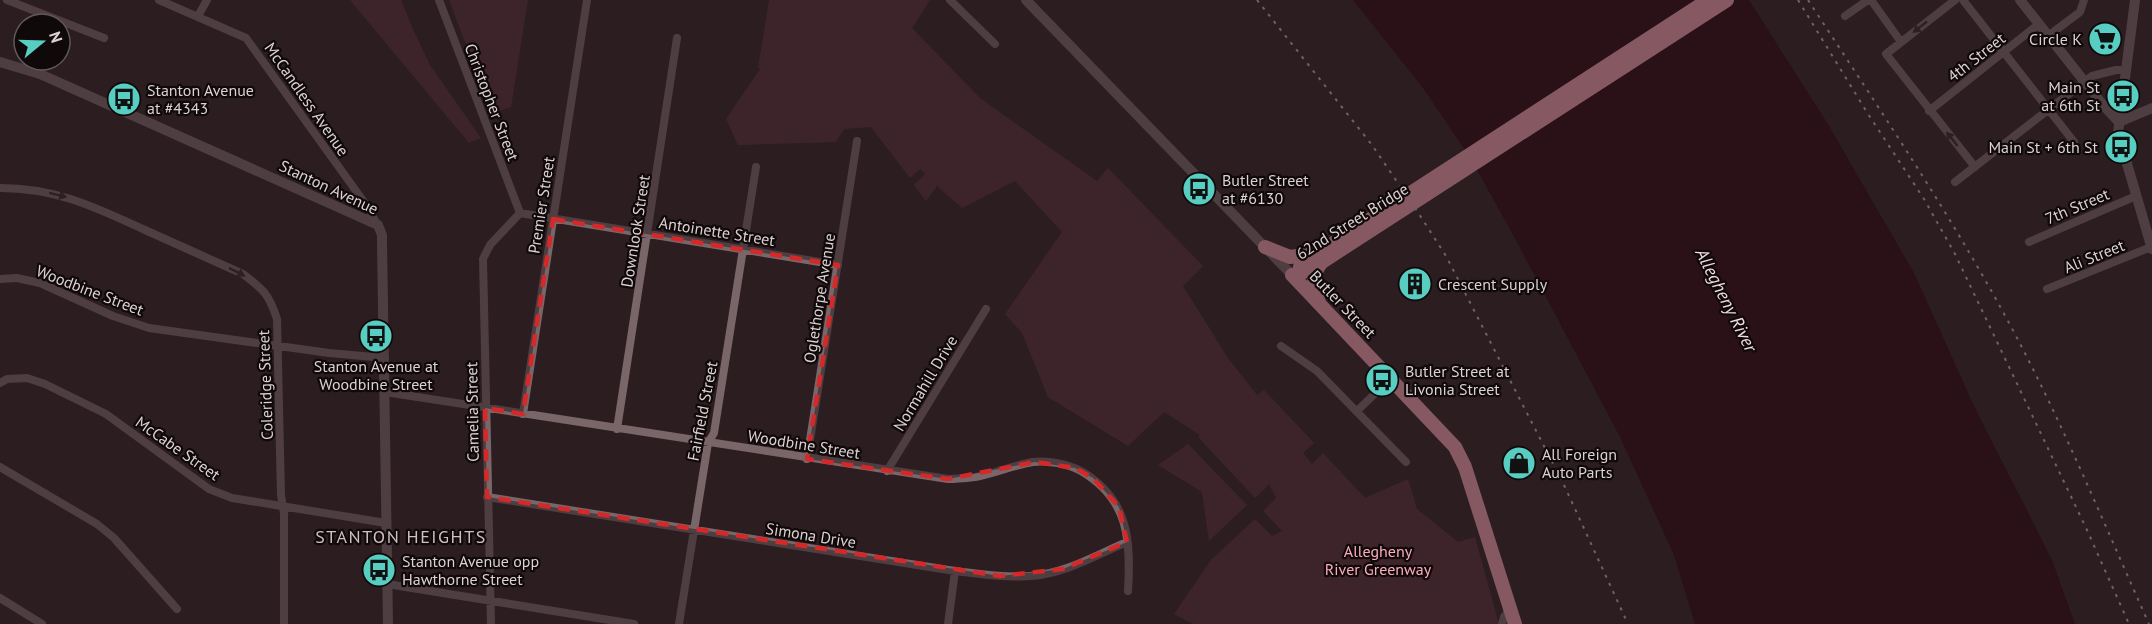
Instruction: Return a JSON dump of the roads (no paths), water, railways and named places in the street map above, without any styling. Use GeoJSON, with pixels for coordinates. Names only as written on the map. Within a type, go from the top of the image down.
{"type":"FeatureCollection","features":[{"type":"Feature","properties":{"kind":"highway","name":"62nd Street Bridge"},"geometry":{"type":"LineString","coordinates":[[1312,263],[1708,0]]}},
{"type":"Feature","properties":{"kind":"highway","name":"62nd Street Bridge"},"geometry":{"type":"LineString","coordinates":[[1292,275],[1727,0]]}},
{"type":"Feature","properties":{"kind":"highway"},"geometry":{"type":"LineString","coordinates":[[1265,247],[1312,263],[1315,290],[1321,304]]}},
{"type":"Feature","properties":{"kind":"highway","name":"Butler Street"},"geometry":{"type":"LineString","coordinates":[[1292,275],[1445,435],[1459,454],[1515,624]]}},
{"type":"Feature","properties":{"kind":"street"},"geometry":{"type":"LineString","coordinates":[[8,0],[104,38]]}},
{"type":"Feature","properties":{"kind":"street","name":"McCandless Avenue"},"geometry":{"type":"LineString","coordinates":[[159,0],[246,38],[253,45],[358,193],[378,225]]}},
{"type":"Feature","properties":{"kind":"street"},"geometry":{"type":"LineString","coordinates":[[198,16],[207,0]]}},
{"type":"Feature","properties":{"kind":"street","name":"Christopher Street"},"geometry":{"type":"LineString","coordinates":[[439,0],[520,213]]}},
{"type":"Feature","properties":{"kind":"street","name":"Premier Street"},"geometry":{"type":"LineString","coordinates":[[523,414],[587,0]]}},
{"type":"Feature","properties":{"kind":"street"},"geometry":{"type":"LineString","coordinates":[[950,0],[995,44]]}},
{"type":"Feature","properties":{"kind":"street","name":"Butler Street"},"geometry":{"type":"LineString","coordinates":[[1026,0],[1292,275]]}},
{"type":"Feature","properties":{"kind":"street"},"geometry":{"type":"LineString","coordinates":[[1845,16],[1870,0],[1901,42]]}},
{"type":"Feature","properties":{"kind":"street"},"geometry":{"type":"LineString","coordinates":[[1955,0],[1886,54],[1975,167]]}},
{"type":"Feature","properties":{"kind":"street"},"geometry":{"type":"LineString","coordinates":[[1963,0],[2074,142]]}},
{"type":"Feature","properties":{"kind":"street"},"geometry":{"type":"LineString","coordinates":[[2020,0],[2119,122]]}},
{"type":"Feature","properties":{"kind":"street"},"geometry":{"type":"LineString","coordinates":[[2049,36],[2080,12],[2084,0]]}},
{"type":"Feature","properties":{"kind":"street"},"geometry":{"type":"LineString","coordinates":[[2135,0],[2119,122],[2120,142],[2152,248]]}},
{"type":"Feature","properties":{"kind":"street","name":"4th Street"},"geometry":{"type":"LineString","coordinates":[[1929,111],[2039,24]]}},
{"type":"Feature","properties":{"kind":"street","name":"Downlook Street"},"geometry":{"type":"LineString","coordinates":[[617,429],[677,38]]}},
{"type":"Feature","properties":{"kind":"street","name":"Stanton Avenue"},"geometry":{"type":"LineString","coordinates":[[0,62],[40,74],[378,225],[382,235],[388,624]]}},
{"type":"Feature","properties":{"kind":"street"},"geometry":{"type":"LineString","coordinates":[[1955,182],[2084,81],[2094,75],[2127,70]]}},
{"type":"Feature","properties":{"kind":"street"},"geometry":{"type":"LineString","coordinates":[[2119,122],[2152,108]]}},
{"type":"Feature","properties":{"kind":"street","name":"Oglethorpe Avenue"},"geometry":{"type":"LineString","coordinates":[[807,459],[857,141]]}},
{"type":"Feature","properties":{"kind":"street","name":"Fairfield Street"},"geometry":{"type":"LineString","coordinates":[[680,624],[708,443],[714,434],[756,167]]}},
{"type":"Feature","properties":{"kind":"street","name":"Coleridge Street"},"geometry":{"type":"LineString","coordinates":[[0,188],[23,188],[56,193],[85,203],[243,274],[259,286],[270,299],[277,319],[284,624]]}},
{"type":"Feature","properties":{"kind":"street","name":"7th Street"},"geometry":{"type":"LineString","coordinates":[[2029,242],[2136,196]]}},
{"type":"Feature","properties":{"kind":"street","name":"Antoinette Street"},"geometry":{"type":"LineString","coordinates":[[520,213],[838,265]]}},
{"type":"Feature","properties":{"kind":"street","name":"Camelia Street"},"geometry":{"type":"LineString","coordinates":[[491,624],[483,259],[490,246],[520,213]]}},
{"type":"Feature","properties":{"kind":"street","name":"Ali Street"},"geometry":{"type":"LineString","coordinates":[[2047,289],[2152,248]]}},
{"type":"Feature","properties":{"kind":"street","name":"Woodbine Street"},"geometry":{"type":"LineString","coordinates":[[0,279],[17,278],[40,283],[113,316],[149,328],[329,353],[385,358]]}},
{"type":"Feature","properties":{"kind":"street","name":"Normahill Drive"},"geometry":{"type":"LineString","coordinates":[[887,471],[986,309]]}},
{"type":"Feature","properties":{"kind":"street"},"geometry":{"type":"LineString","coordinates":[[1281,346],[1311,365],[1406,462]]}},
{"type":"Feature","properties":{"kind":"street","name":"McCabe Street"},"geometry":{"type":"LineString","coordinates":[[0,382],[27,378],[45,384],[106,414],[209,489],[232,498],[386,523]]}},
{"type":"Feature","properties":{"kind":"street"},"geometry":{"type":"LineString","coordinates":[[1357,411],[1391,378]]}},
{"type":"Feature","properties":{"kind":"street","name":"Woodbine Street"},"geometry":{"type":"LineString","coordinates":[[385,392],[948,480],[976,477],[1035,462],[1056,463],[1075,468],[1093,478],[1108,492],[1119,507],[1124,519],[1130,562],[1128,591]]}},
{"type":"Feature","properties":{"kind":"street"},"geometry":{"type":"LineString","coordinates":[[0,467],[97,524],[114,538],[177,609]]}},
{"type":"Feature","properties":{"kind":"street","name":"Simona Drive"},"geometry":{"type":"LineString","coordinates":[[487,497],[955,572],[1000,576],[1032,576],[1085,562],[1127,542]]}},
{"type":"Feature","properties":{"kind":"street"},"geometry":{"type":"LineString","coordinates":[[948,624],[955,572]]}},
{"type":"Feature","properties":{"kind":"street"},"geometry":{"type":"LineString","coordinates":[[387,584],[634,624]]}},
{"type":"Feature","properties":{"kind":"street"},"geometry":{"type":"LineString","coordinates":[[0,598],[42,624]]}},
{"type":"Feature","properties":{"kind":"street"},"geometry":{"type":"LineString","coordinates":[[1502,624],[1504,616],[1510,609]]}},
{"type":"Feature","properties":{"kind":"water","name":"Allegheny River"},"geometry":{"type":"Polygon","coordinates":[[[1353,0],[1749,0],[1829,126],[1914,273],[1974,406],[2052,560],[2075,624],[1695,624],[1674,555],[1620,437],[1511,231],[1471,159],[1423,88],[1353,0]]]}},
{"type":"Feature","properties":{"kind":"railway"},"geometry":{"type":"LineString","coordinates":[[1257,0],[1372,145],[1446,256],[1564,485],[1628,624]]}},
{"type":"Feature","properties":{"kind":"railway"},"geometry":{"type":"LineString","coordinates":[[1798,0],[1868,114],[1924,199],[1955,254],[2087,530],[2129,624]]}},
{"type":"Feature","properties":{"kind":"railway"},"geometry":{"type":"LineString","coordinates":[[1808,0],[1942,207],[1992,292],[2034,371],[2149,624]]}},
{"type":"Feature","properties":{"kind":"place","name":"Circle K"},"geometry":{"type":"Point","coordinates":[2105,39]}},
{"type":"Feature","properties":{"kind":"place","name":"Main St at 6th St"},"geometry":{"type":"Point","coordinates":[2123,96]}},
{"type":"Feature","properties":{"kind":"place","name":"Stanton Avenue at #4343"},"geometry":{"type":"Point","coordinates":[124,99]}},
{"type":"Feature","properties":{"kind":"place","name":"Main St + 6th St"},"geometry":{"type":"Point","coordinates":[2121,147]}},
{"type":"Feature","properties":{"kind":"place","name":"Butler Street at #6130"},"geometry":{"type":"Point","coordinates":[1199,189]}},
{"type":"Feature","properties":{"kind":"place","name":"Crescent Supply"},"geometry":{"type":"Point","coordinates":[1415,284]}},
{"type":"Feature","properties":{"kind":"place","name":"Stanton Avenue at Woodbine Street"},"geometry":{"type":"Point","coordinates":[376,336]}},
{"type":"Feature","properties":{"kind":"place","name":"Butler Street at Livonia Street"},"geometry":{"type":"Point","coordinates":[1382,380]}},
{"type":"Feature","properties":{"kind":"place","name":"All Foreign Auto Parts"},"geometry":{"type":"Point","coordinates":[1519,463]}},
{"type":"Feature","properties":{"kind":"place","name":"Stanton Avenue opp Hawthorne Street"},"geometry":{"type":"Point","coordinates":[379,570]}},
{"type":"Feature","properties":{"kind":"district","name":"STANTON HEIGHTS"},"geometry":{"type":"Point","coordinates":[401,537]}},
{"type":"Feature","properties":{"kind":"park label","name":"Allegheny River Greenway"},"geometry":{"type":"Point","coordinates":[1378,560]}}]}
